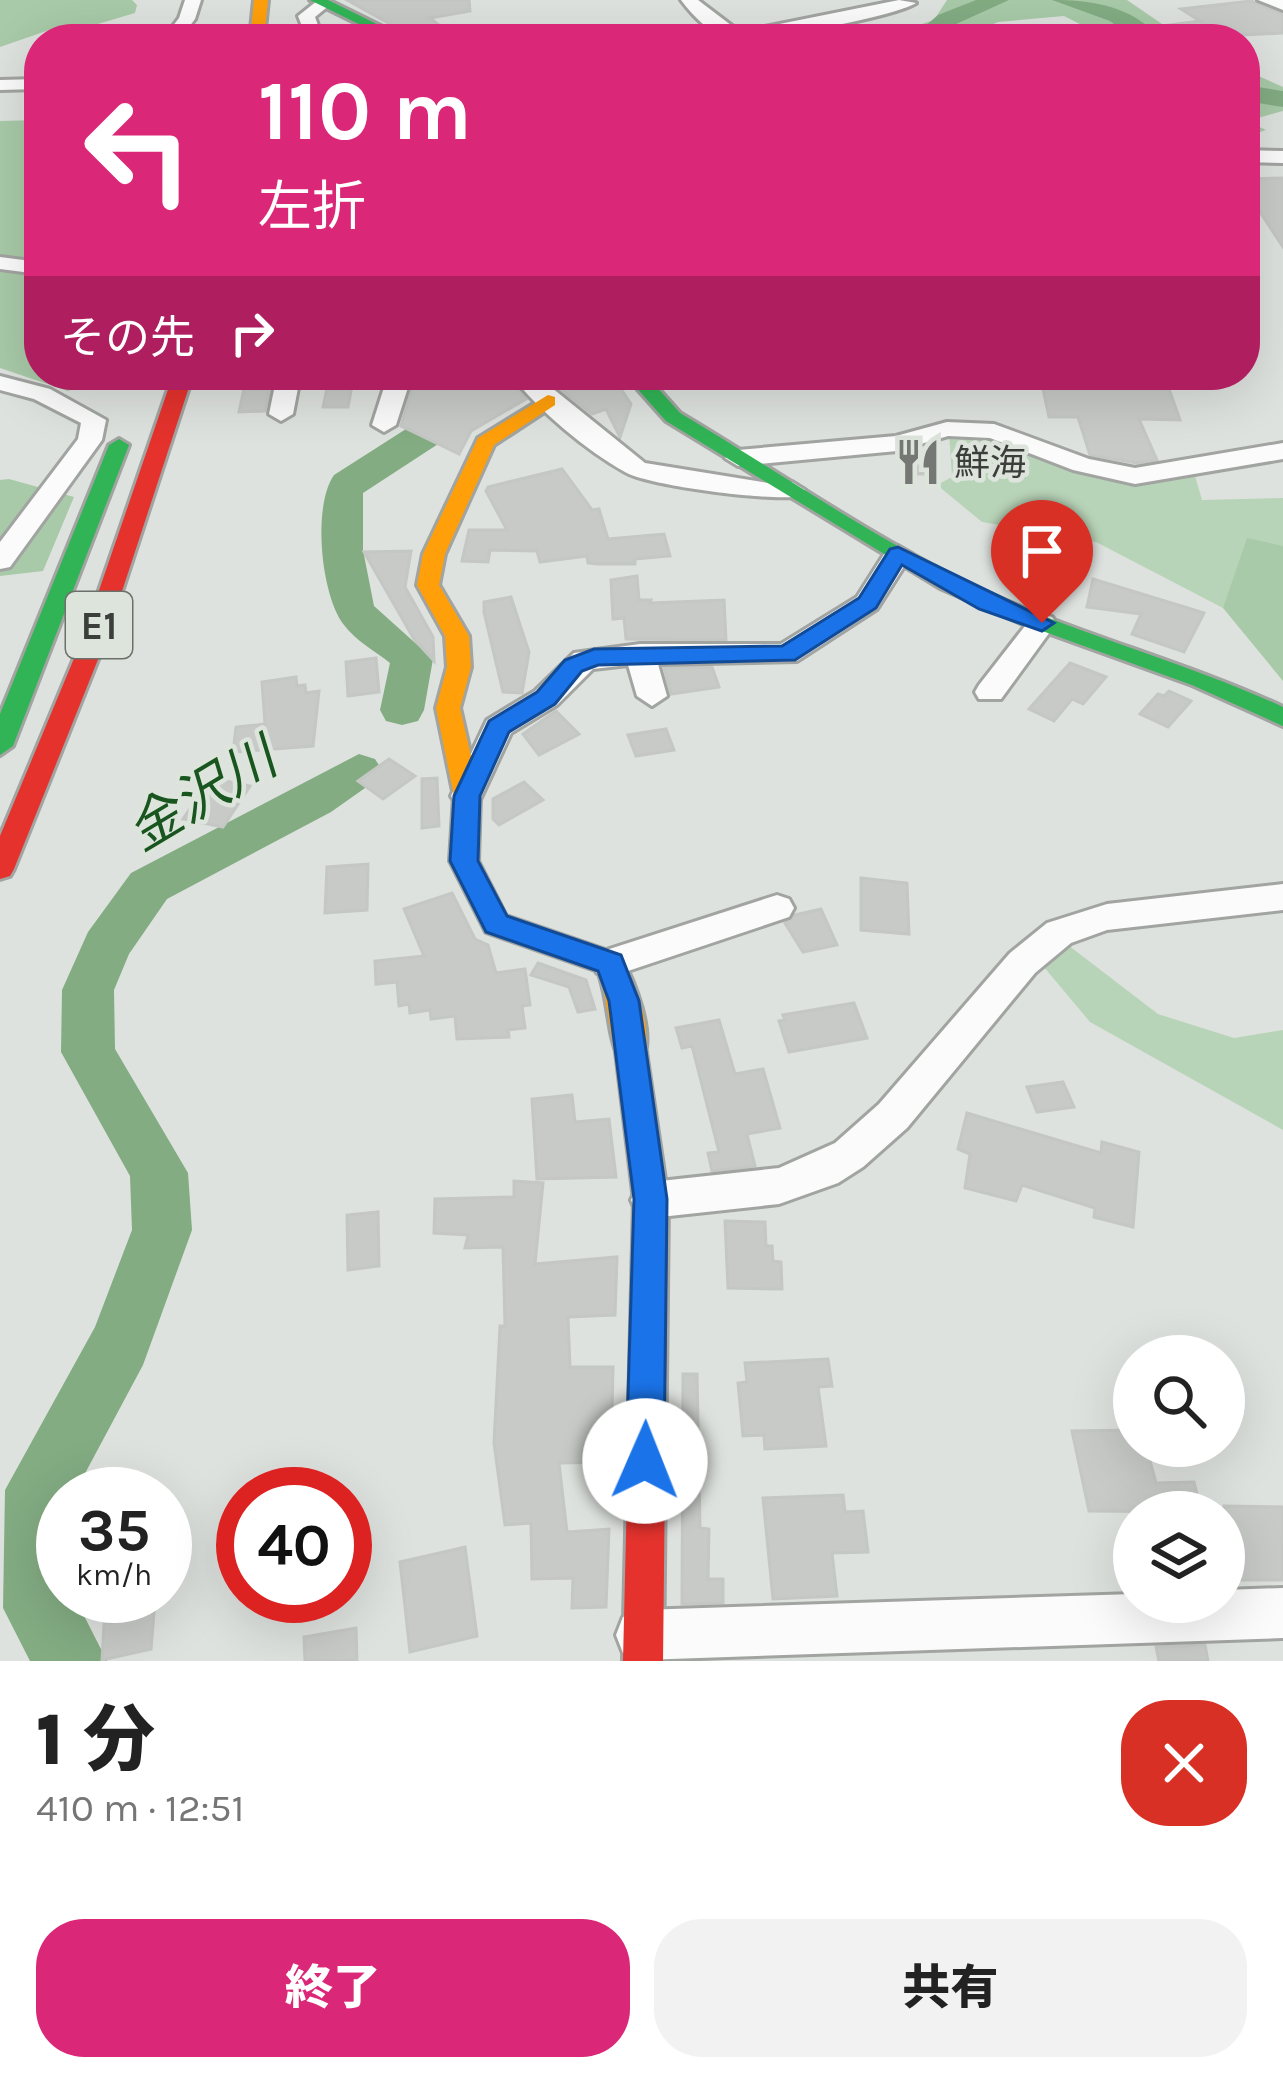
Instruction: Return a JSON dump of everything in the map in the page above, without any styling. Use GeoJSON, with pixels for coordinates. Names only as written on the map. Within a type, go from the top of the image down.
{"type":"FeatureCollection","features":[{"type":"Feature","properties":{"kind":"main road"},"geometry":{"type":"LineString","coordinates":[[326,3],[369,24]]}},
{"type":"Feature","properties":{"kind":"main road","name":"E1"},"geometry":{"type":"LineString","coordinates":[[0,869],[95,637],[178,390]]}},
{"type":"Feature","properties":{"kind":"main road"},"geometry":{"type":"LineString","coordinates":[[649,390],[673,417],[738,458],[988,604],[1233,691],[1283,717]]}},
{"type":"Feature","properties":{"kind":"main road"},"geometry":{"type":"LineString","coordinates":[[548,401],[485,442],[434,554],[428,585],[457,636],[459,667],[448,708],[467,796],[464,861],[496,924],[610,963],[624,1001],[650,1199],[642,1648]]}},
{"type":"Feature","properties":{"kind":"main road","name":"E1"},"geometry":{"type":"LineString","coordinates":[[0,746],[129,416]]}},
{"type":"Feature","properties":{"kind":"street"},"geometry":{"type":"LineString","coordinates":[[689,0],[715,24]]}},
{"type":"Feature","properties":{"kind":"street"},"geometry":{"type":"LineString","coordinates":[[1266,0],[1283,4]]}},
{"type":"Feature","properties":{"kind":"street"},"geometry":{"type":"LineString","coordinates":[[309,24],[306,16],[326,3]]}},
{"type":"Feature","properties":{"kind":"street"},"geometry":{"type":"LineString","coordinates":[[809,24],[908,3]]}},
{"type":"Feature","properties":{"kind":"street"},"geometry":{"type":"LineString","coordinates":[[0,561],[90,440],[94,420],[27,390]]}},
{"type":"Feature","properties":{"kind":"street"},"geometry":{"type":"LineString","coordinates":[[281,414],[286,390]]}},
{"type":"Feature","properties":{"kind":"street"},"geometry":{"type":"LineString","coordinates":[[384,425],[395,390]]}},
{"type":"Feature","properties":{"kind":"street"},"geometry":{"type":"LineString","coordinates":[[537,390],[637,469],[752,489],[791,490]]}},
{"type":"Feature","properties":{"kind":"street"},"geometry":{"type":"LineString","coordinates":[[738,458],[897,443],[947,429],[994,431],[1082,466],[1135,476],[1283,451]]}},
{"type":"Feature","properties":{"kind":"street"},"geometry":{"type":"LineString","coordinates":[[467,796],[498,727],[546,698],[584,660],[640,654],[787,654],[867,603],[898,554]]}},
{"type":"Feature","properties":{"kind":"street"},"geometry":{"type":"LineString","coordinates":[[990,692],[1042,623]]}},
{"type":"Feature","properties":{"kind":"street"},"geometry":{"type":"LineString","coordinates":[[640,654],[652,696]]}},
{"type":"Feature","properties":{"kind":"street"},"geometry":{"type":"LineString","coordinates":[[650,1199],[794,1182],[847,1158],[882,1128],[1012,976],[1064,930],[1114,917],[1245,908],[1283,897]]}},
{"type":"Feature","properties":{"kind":"street"},"geometry":{"type":"LineString","coordinates":[[610,963],[777,908]]}},
{"type":"Feature","properties":{"kind":"street"},"geometry":{"type":"LineString","coordinates":[[642,1648],[1283,1613]]}},
{"type":"Feature","properties":{"kind":"green space"},"geometry":{"type":"Polygon","coordinates":[[[0,0],[132,0],[137,5],[135,13],[98,24],[24,24],[24,39],[0,47],[0,0]]]}},
{"type":"Feature","properties":{"kind":"green space"},"geometry":{"type":"Polygon","coordinates":[[[947,0],[1127,0],[1162,24],[1080,24],[1064,16],[994,24],[922,24],[934,20],[947,0]]]}},
{"type":"Feature","properties":{"kind":"green space"},"geometry":{"type":"Polygon","coordinates":[[[1260,77],[1283,87],[1283,111],[1260,117],[1260,77]]]}},
{"type":"Feature","properties":{"kind":"green space"},"geometry":{"type":"Polygon","coordinates":[[[24,120],[24,376],[0,368],[0,121],[24,120]]]}},
{"type":"Feature","properties":{"kind":"green space"},"geometry":{"type":"Polygon","coordinates":[[[949,432],[991,434],[1132,481],[1194,472],[1202,500],[1283,498],[1283,548],[1258,546],[1223,608],[1096,542],[982,522],[937,485],[952,477],[949,432]]]}},
{"type":"Feature","properties":{"kind":"green space"},"geometry":{"type":"Polygon","coordinates":[[[0,480],[74,497],[43,571],[0,576],[0,480]]]}},
{"type":"Feature","properties":{"kind":"green space"},"geometry":{"type":"Polygon","coordinates":[[[1247,538],[1283,546],[1283,681],[1223,608],[1247,538]]]}},
{"type":"Feature","properties":{"kind":"green space"},"geometry":{"type":"Polygon","coordinates":[[[1068,945],[1158,1014],[1234,1038],[1283,1030],[1283,1130],[1090,1022],[1038,960],[1068,945]]]}},
{"type":"Feature","properties":{"kind":"building"},"geometry":{"type":"Polygon","coordinates":[[[347,0],[469,0],[470,11],[430,18],[437,24],[390,24],[347,0]]]}},
{"type":"Feature","properties":{"kind":"building"},"geometry":{"type":"Polygon","coordinates":[[[1251,1],[1283,14],[1283,33],[1260,34],[1260,24],[1177,24],[1200,21],[1181,9],[1251,1]]]}},
{"type":"Feature","properties":{"kind":"building"},"geometry":{"type":"Polygon","coordinates":[[[1283,178],[1283,247],[1260,212],[1260,179],[1283,178]]]}},
{"type":"Feature","properties":{"kind":"building"},"geometry":{"type":"Polygon","coordinates":[[[244,390],[270,390],[265,411],[239,412],[244,390]]]}},
{"type":"Feature","properties":{"kind":"building"},"geometry":{"type":"Polygon","coordinates":[[[327,390],[351,390],[348,407],[323,407],[327,390]]]}},
{"type":"Feature","properties":{"kind":"building"},"geometry":{"type":"Polygon","coordinates":[[[412,390],[519,390],[526,399],[471,431],[459,454],[401,426],[412,390]]]}},
{"type":"Feature","properties":{"kind":"building"},"geometry":{"type":"Polygon","coordinates":[[[562,390],[622,390],[631,404],[620,437],[606,409],[592,414],[562,390]]]}},
{"type":"Feature","properties":{"kind":"building"},"geometry":{"type":"Polygon","coordinates":[[[1043,390],[1169,390],[1180,420],[1139,419],[1157,460],[1137,463],[1090,455],[1078,417],[1049,417],[1043,390]]]}},
{"type":"Feature","properties":{"kind":"building","name":"鮮海"},"geometry":{"type":"Polygon","coordinates":[[[928,450],[937,474],[908,474],[901,455],[928,450]]]}},
{"type":"Feature","properties":{"kind":"building"},"geometry":{"type":"Polygon","coordinates":[[[562,469],[592,510],[599,509],[608,539],[664,534],[670,556],[635,559],[635,564],[597,564],[588,563],[587,556],[540,562],[537,551],[490,550],[488,562],[462,561],[469,530],[507,530],[488,487],[562,469]]]}},
{"type":"Feature","properties":{"kind":"building"},"geometry":{"type":"Polygon","coordinates":[[[411,551],[405,587],[433,637],[434,661],[414,639],[364,552],[411,551]]]}},
{"type":"Feature","properties":{"kind":"building"},"geometry":{"type":"Polygon","coordinates":[[[637,576],[639,600],[724,600],[726,640],[626,639],[624,618],[613,619],[611,580],[637,576]]]}},
{"type":"Feature","properties":{"kind":"building"},"geometry":{"type":"Polygon","coordinates":[[[1093,579],[1204,613],[1184,652],[1132,634],[1141,614],[1087,607],[1093,579]]]}},
{"type":"Feature","properties":{"kind":"building"},"geometry":{"type":"Polygon","coordinates":[[[511,597],[529,652],[522,693],[503,692],[484,612],[484,602],[511,597]]]}},
{"type":"Feature","properties":{"kind":"building"},"geometry":{"type":"Polygon","coordinates":[[[376,658],[379,692],[348,696],[346,662],[376,658]]]}},
{"type":"Feature","properties":{"kind":"building"},"geometry":{"type":"Polygon","coordinates":[[[1070,663],[1106,677],[1083,704],[1072,699],[1054,721],[1029,709],[1070,663]]]}},
{"type":"Feature","properties":{"kind":"building"},"geometry":{"type":"Polygon","coordinates":[[[712,667],[719,687],[671,694],[664,668],[712,667]]]}},
{"type":"Feature","properties":{"kind":"building"},"geometry":{"type":"Polygon","coordinates":[[[296,677],[297,686],[305,685],[306,693],[319,691],[313,746],[233,752],[236,727],[265,724],[262,682],[296,677]]]}},
{"type":"Feature","properties":{"kind":"building"},"geometry":{"type":"Polygon","coordinates":[[[1169,691],[1191,701],[1168,727],[1140,714],[1158,694],[1169,691]]]}},
{"type":"Feature","properties":{"kind":"building"},"geometry":{"type":"Polygon","coordinates":[[[556,711],[579,734],[539,755],[523,734],[556,711]]]}},
{"type":"Feature","properties":{"kind":"building"},"geometry":{"type":"Polygon","coordinates":[[[666,729],[674,750],[636,756],[628,735],[666,729]]]}},
{"type":"Feature","properties":{"kind":"building"},"geometry":{"type":"Polygon","coordinates":[[[389,759],[415,776],[383,799],[358,781],[389,759]]]}},
{"type":"Feature","properties":{"kind":"building"},"geometry":{"type":"Polygon","coordinates":[[[211,778],[250,786],[223,827],[183,819],[211,778]]]}},
{"type":"Feature","properties":{"kind":"building"},"geometry":{"type":"Polygon","coordinates":[[[437,778],[439,826],[422,828],[422,779],[437,778]]]}},
{"type":"Feature","properties":{"kind":"building"},"geometry":{"type":"Polygon","coordinates":[[[524,782],[543,800],[499,825],[493,819],[493,799],[524,782]]]}},
{"type":"Feature","properties":{"kind":"building"},"geometry":{"type":"Polygon","coordinates":[[[368,864],[367,910],[325,913],[327,867],[368,864]]]}},
{"type":"Feature","properties":{"kind":"building"},"geometry":{"type":"Polygon","coordinates":[[[861,878],[907,883],[909,934],[861,930],[861,878]]]}},
{"type":"Feature","properties":{"kind":"building"},"geometry":{"type":"Polygon","coordinates":[[[452,893],[475,939],[488,945],[496,973],[525,969],[530,1005],[522,1006],[525,1028],[508,1030],[509,1037],[457,1039],[455,1016],[431,1019],[430,1010],[410,1013],[409,1004],[399,1006],[397,982],[376,984],[375,961],[424,956],[404,909],[452,893]]]}},
{"type":"Feature","properties":{"kind":"building"},"geometry":{"type":"Polygon","coordinates":[[[821,909],[837,945],[803,952],[785,923],[795,915],[821,909]]]}},
{"type":"Feature","properties":{"kind":"building"},"geometry":{"type":"Polygon","coordinates":[[[538,963],[586,980],[595,1009],[578,1012],[569,987],[531,975],[538,963]]]}},
{"type":"Feature","properties":{"kind":"building"},"geometry":{"type":"Polygon","coordinates":[[[854,1003],[867,1038],[789,1052],[779,1021],[785,1020],[783,1015],[854,1003]]]}},
{"type":"Feature","properties":{"kind":"building"},"geometry":{"type":"Polygon","coordinates":[[[719,1020],[735,1074],[763,1069],[780,1128],[747,1134],[755,1166],[712,1171],[708,1153],[719,1152],[692,1046],[682,1048],[676,1028],[719,1020]]]}},
{"type":"Feature","properties":{"kind":"building"},"geometry":{"type":"Polygon","coordinates":[[[1063,1082],[1074,1107],[1037,1112],[1027,1087],[1063,1082]]]}},
{"type":"Feature","properties":{"kind":"building"},"geometry":{"type":"Polygon","coordinates":[[[572,1095],[575,1122],[609,1119],[616,1177],[537,1179],[532,1099],[572,1095]]]}},
{"type":"Feature","properties":{"kind":"building"},"geometry":{"type":"Polygon","coordinates":[[[967,1113],[1101,1153],[1102,1142],[1139,1152],[1133,1227],[1094,1217],[1095,1208],[1022,1185],[1016,1201],[965,1188],[970,1154],[958,1149],[967,1113]]]}},
{"type":"Feature","properties":{"kind":"building"},"geometry":{"type":"Polygon","coordinates":[[[514,1181],[543,1183],[535,1264],[617,1257],[615,1315],[568,1317],[570,1367],[613,1367],[611,1462],[559,1463],[567,1532],[609,1529],[606,1607],[572,1608],[573,1578],[532,1579],[531,1523],[505,1525],[494,1443],[500,1326],[505,1326],[503,1247],[465,1248],[468,1235],[434,1233],[435,1199],[514,1197],[514,1181]]]}},
{"type":"Feature","properties":{"kind":"building"},"geometry":{"type":"Polygon","coordinates":[[[378,1212],[379,1266],[348,1270],[347,1215],[378,1212]]]}},
{"type":"Feature","properties":{"kind":"building"},"geometry":{"type":"Polygon","coordinates":[[[725,1221],[765,1222],[766,1246],[772,1246],[773,1261],[781,1262],[782,1289],[728,1288],[725,1221]]]}},
{"type":"Feature","properties":{"kind":"building"},"geometry":{"type":"Polygon","coordinates":[[[828,1359],[832,1386],[818,1387],[826,1446],[765,1449],[764,1435],[743,1436],[738,1383],[747,1382],[745,1363],[828,1359]]]}},
{"type":"Feature","properties":{"kind":"building"},"geometry":{"type":"Polygon","coordinates":[[[683,1374],[697,1374],[700,1528],[709,1529],[708,1579],[723,1579],[723,1603],[682,1604],[683,1374]]]}},
{"type":"Feature","properties":{"kind":"building"},"geometry":{"type":"Polygon","coordinates":[[[1113,1430],[1113,1467],[1152,1467],[1156,1483],[1194,1482],[1196,1491],[1113,1491],[1113,1511],[1089,1511],[1072,1431],[1113,1430]]]}},
{"type":"Feature","properties":{"kind":"building"},"geometry":{"type":"Polygon","coordinates":[[[843,1495],[845,1512],[863,1511],[868,1552],[832,1553],[837,1596],[773,1599],[763,1498],[843,1495]]]}},
{"type":"Feature","properties":{"kind":"building"},"geometry":{"type":"Polygon","coordinates":[[[1245,1506],[1283,1507],[1283,1580],[1245,1580],[1245,1506]]]}},
{"type":"Feature","properties":{"kind":"building"},"geometry":{"type":"Polygon","coordinates":[[[465,1547],[477,1636],[410,1652],[400,1562],[465,1547]]]}},
{"type":"Feature","properties":{"kind":"building"},"geometry":{"type":"Polygon","coordinates":[[[153,1623],[151,1649],[102,1660],[104,1624],[153,1623]]]}},
{"type":"Feature","properties":{"kind":"building"},"geometry":{"type":"Polygon","coordinates":[[[356,1628],[357,1661],[305,1661],[304,1637],[356,1628]]]}},
{"type":"Feature","properties":{"kind":"building"},"geometry":{"type":"Polygon","coordinates":[[[1205,1645],[1208,1661],[1159,1661],[1156,1647],[1205,1645]]]}},
{"type":"Feature","properties":{"kind":"waterway","name":"金沢川"},"geometry":{"type":"LineString","coordinates":[[941,24],[997,0]]}},
{"type":"Feature","properties":{"kind":"waterway"},"geometry":{"type":"LineString","coordinates":[[1064,0],[1118,16],[1129,24]]}},
{"type":"Feature","properties":{"kind":"waterway"},"geometry":{"type":"LineString","coordinates":[[1260,95],[1283,99]]}},
{"type":"Feature","properties":{"kind":"waterway","name":"金沢川"},"geometry":{"type":"LineString","coordinates":[[402,710],[412,659],[364,622],[354,606],[343,550],[344,493],[347,483],[427,436],[454,414],[465,390]]}},
{"type":"Feature","properties":{"kind":"waterway","name":"金沢川"},"geometry":{"type":"LineString","coordinates":[[71,1661],[39,1608],[39,1490],[121,1343],[162,1230],[159,1173],[88,1052],[88,990],[106,946],[149,886],[314,800],[359,770]]}},
{"type":"Feature","properties":{"kind":"traffic: fast"},"geometry":{"type":"LineString","coordinates":[[317,0],[368,24]]}},
{"type":"Feature","properties":{"kind":"traffic: fast"},"geometry":{"type":"LineString","coordinates":[[649,390],[673,417],[948,583],[1031,619],[1201,679],[1283,717]]}},
{"type":"Feature","properties":{"kind":"traffic: fast"},"geometry":{"type":"LineString","coordinates":[[0,746],[119,445]]}},
{"type":"Feature","properties":{"kind":"traffic: slow"},"geometry":{"type":"LineString","coordinates":[[259,24],[261,0]]}},
{"type":"Feature","properties":{"kind":"traffic: slow"},"geometry":{"type":"LineString","coordinates":[[548,401],[485,442],[434,554],[428,585],[457,636],[459,667],[448,708],[467,796],[464,861],[496,924],[610,963],[624,1001],[631,1052]]}},
{"type":"Feature","properties":{"kind":"traffic: jam"},"geometry":{"type":"LineString","coordinates":[[0,869],[95,637],[178,390]]}},
{"type":"Feature","properties":{"kind":"traffic: jam"},"geometry":{"type":"LineString","coordinates":[[631,1052],[651,1200],[643,1661]]}},
{"type":"Feature","properties":{"kind":"place","name":"鮮海"},"geometry":{"type":"Point","coordinates":[918,462]}},
{"type":"Feature","properties":{"kind":"route"},"geometry":{"type":"LineString","coordinates":[[645,1461],[650,1199],[624,1001],[610,963],[496,924],[464,861],[467,796],[498,727],[546,698],[574,666],[594,657],[787,654],[867,603],[898,554],[988,604],[1042,623]]}}]}
